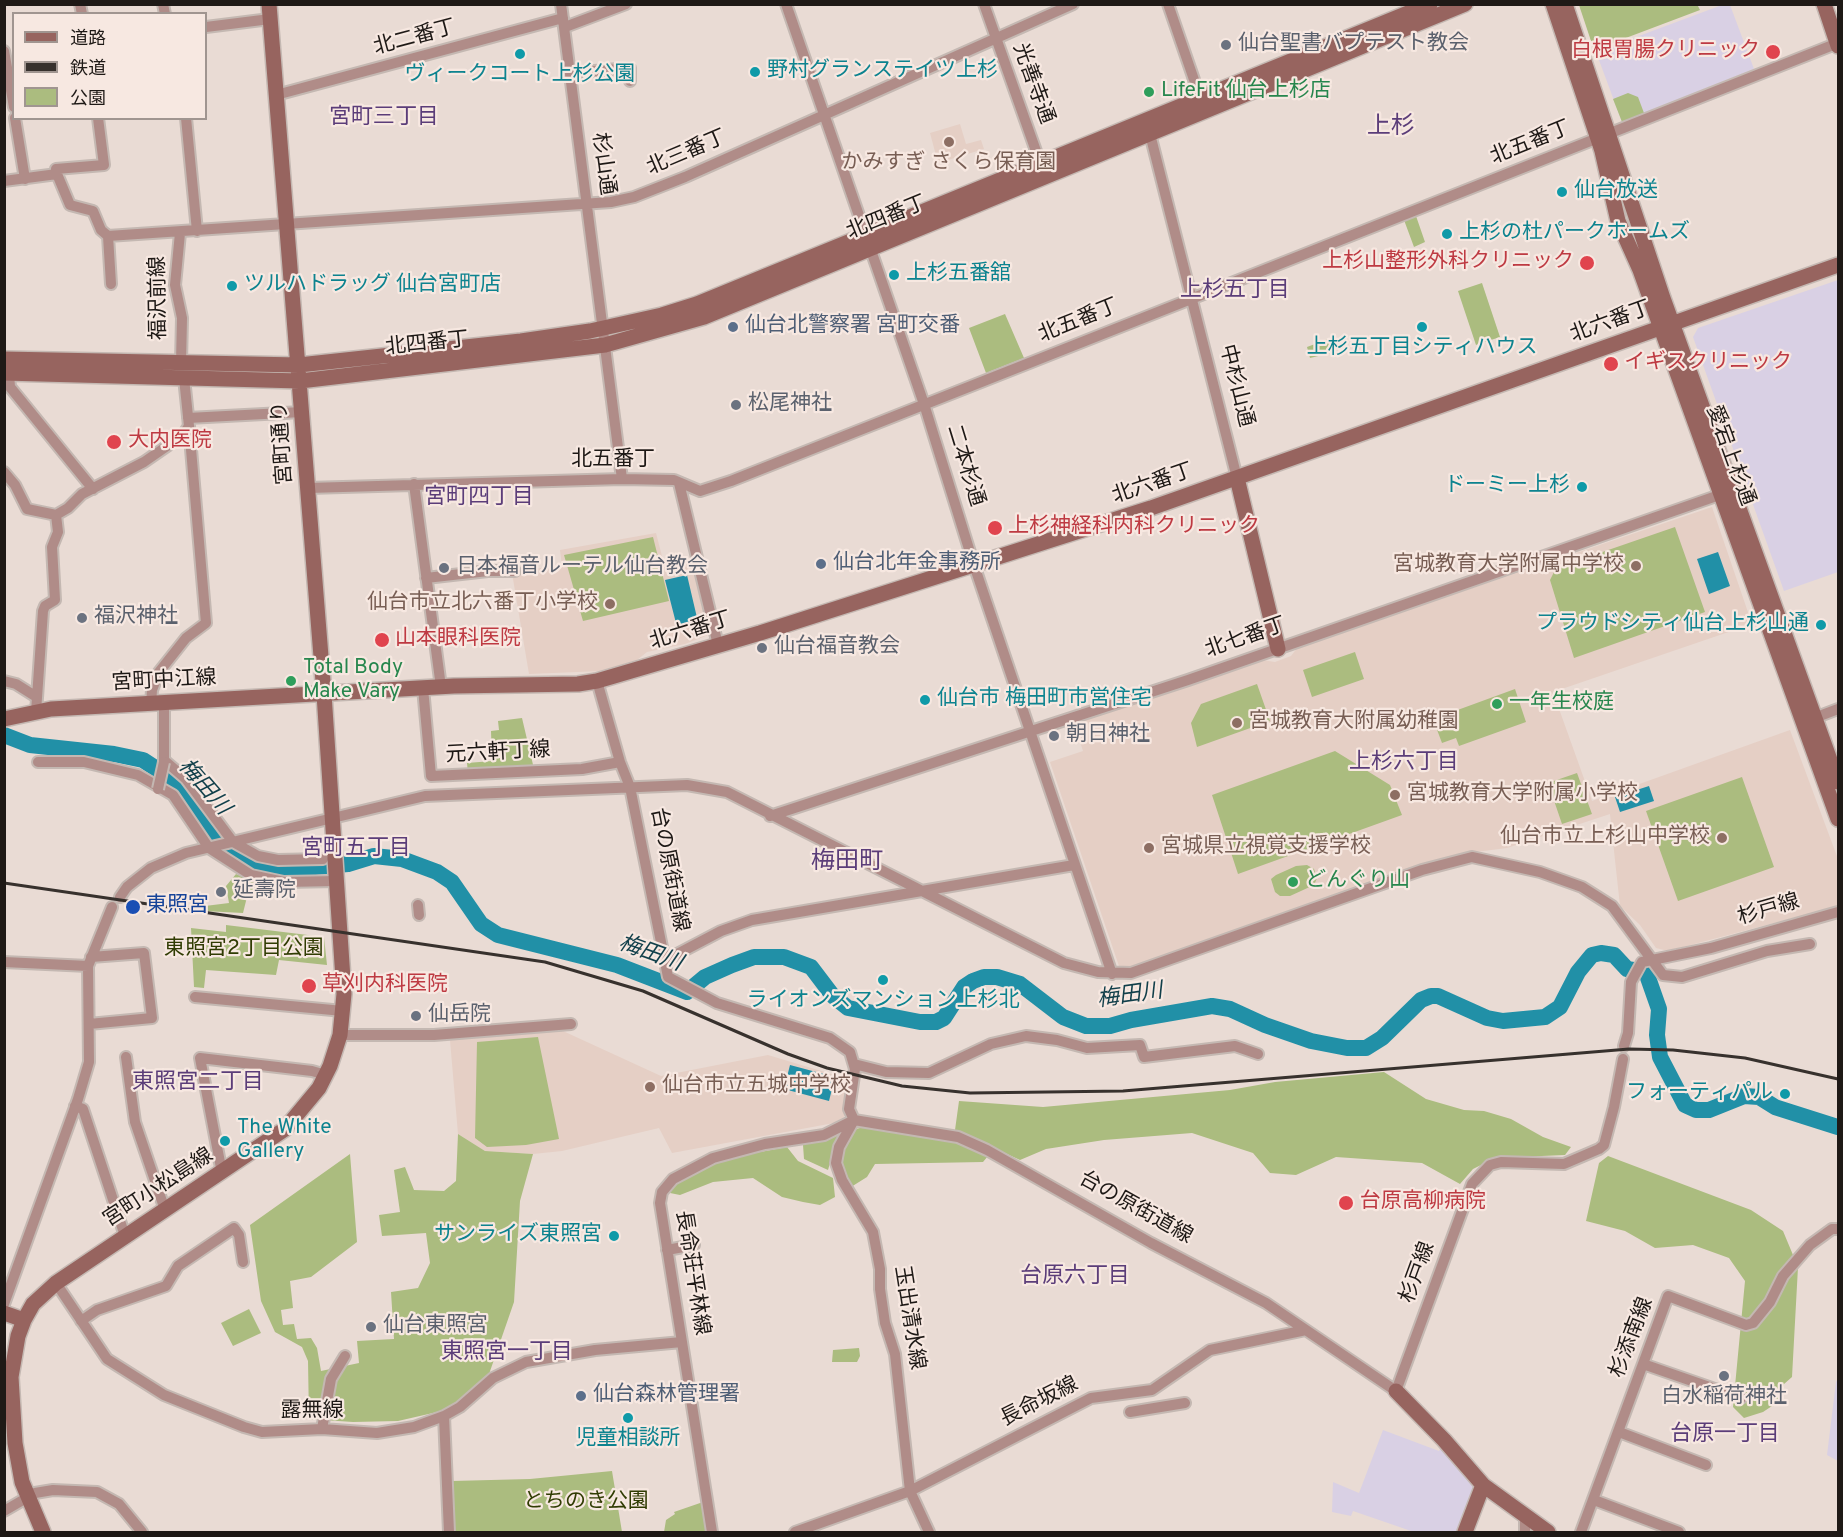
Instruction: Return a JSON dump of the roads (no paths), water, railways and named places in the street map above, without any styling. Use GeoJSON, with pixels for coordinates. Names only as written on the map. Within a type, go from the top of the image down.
{"type":"FeatureCollection","features":[{"type":"Feature","properties":{"kind":"street","name":"杉山通"},"geometry":{"type":"LineString","coordinates":[[561,4],[622,479]]}},
{"type":"Feature","properties":{"kind":"street","name":"北二番丁"},"geometry":{"type":"LineString","coordinates":[[276,95],[564,23],[626,4]]}},
{"type":"Feature","properties":{"kind":"street","name":"二本杉通"},"geometry":{"type":"LineString","coordinates":[[786,4],[924,404],[974,565],[1112,974]]}},
{"type":"Feature","properties":{"kind":"street","name":"光善寺通"},"geometry":{"type":"LineString","coordinates":[[984,4],[1043,170]]}},
{"type":"Feature","properties":{"kind":"street","name":"北三番丁"},"geometry":{"type":"LineString","coordinates":[[108,236],[588,204],[641,194],[1073,4]]}},
{"type":"Feature","properties":{"kind":"street"},"geometry":{"type":"LineString","coordinates":[[1168,4],[1203,105]]}},
{"type":"Feature","properties":{"kind":"street","name":"北四番丁"},"geometry":{"type":"LineString","coordinates":[[1043,170],[1150,134],[1203,105],[1430,4]]}},
{"type":"Feature","properties":{"kind":"street","name":"北四番丁"},"geometry":{"type":"LineString","coordinates":[[182,370],[299,365],[520,340],[603,328],[662,315],[867,242],[1203,105],[1466,4]]}},
{"type":"Feature","properties":{"kind":"street","name":"愛宕上杉通"},"geometry":{"type":"LineString","coordinates":[[1553,4],[1603,136],[1666,325],[1809,720],[1839,819]]}},
{"type":"Feature","properties":{"kind":"street","name":"愛宕上杉通"},"geometry":{"type":"LineString","coordinates":[[1565,4],[1603,136]]}},
{"type":"Feature","properties":{"kind":"street"},"geometry":{"type":"LineString","coordinates":[[1824,4],[1838,44]]}},
{"type":"Feature","properties":{"kind":"street"},"geometry":{"type":"LineString","coordinates":[[207,27],[270,12]]}},
{"type":"Feature","properties":{"kind":"street","name":"宮町通り"},"geometry":{"type":"LineString","coordinates":[[270,12],[324,694],[331,817],[329,858],[337,880]]}},
{"type":"Feature","properties":{"kind":"street","name":"北五番丁"},"geometry":{"type":"LineString","coordinates":[[308,488],[622,479],[674,480],[700,491],[731,481],[1838,44]]}},
{"type":"Feature","properties":{"kind":"street"},"geometry":{"type":"LineString","coordinates":[[4,51],[12,96]]}},
{"type":"Feature","properties":{"kind":"street"},"geometry":{"type":"LineString","coordinates":[[571,73],[630,68],[630,81]]}},
{"type":"Feature","properties":{"kind":"street"},"geometry":{"type":"LineString","coordinates":[[15,120],[25,179]]}},
{"type":"Feature","properties":{"kind":"street"},"geometry":{"type":"LineString","coordinates":[[98,120],[104,165],[56,169],[70,205],[93,211],[101,230],[108,236],[111,284]]}},
{"type":"Feature","properties":{"kind":"street"},"geometry":{"type":"LineString","coordinates":[[186,120],[196,231]]}},
{"type":"Feature","properties":{"kind":"street","name":"中杉山通"},"geometry":{"type":"LineString","coordinates":[[1150,134],[1278,649]]}},
{"type":"Feature","properties":{"kind":"street"},"geometry":{"type":"LineString","coordinates":[[4,181],[57,174]]}},
{"type":"Feature","properties":{"kind":"street","name":"福沢前線"},"geometry":{"type":"LineString","coordinates":[[158,789],[164,762],[157,704],[159,672],[186,638],[206,623],[189,422],[182,370],[182,318],[175,285],[180,233]]}},
{"type":"Feature","properties":{"kind":"street","name":"北四番丁"},"geometry":{"type":"LineString","coordinates":[[182,370],[300,381],[605,345],[704,317],[867,242]]}},
{"type":"Feature","properties":{"kind":"street","name":"北六番丁"},"geometry":{"type":"LineString","coordinates":[[324,694],[441,687],[578,684],[597,681],[974,565],[1237,478],[1383,429],[1666,325],[1839,265]]}},
{"type":"Feature","properties":{"kind":"street"},"geometry":{"type":"LineString","coordinates":[[93,489],[10,387],[6,368],[182,370]]}},
{"type":"Feature","properties":{"kind":"street"},"geometry":{"type":"LineString","coordinates":[[4,472],[15,485],[27,510],[56,514],[93,489],[144,462],[183,435],[189,422],[302,412]]}},
{"type":"Feature","properties":{"kind":"street"},"geometry":{"type":"LineString","coordinates":[[679,483],[718,645]]}},
{"type":"Feature","properties":{"kind":"street"},"geometry":{"type":"LineString","coordinates":[[414,484],[441,687]]}},
{"type":"Feature","properties":{"kind":"street","name":"北七番丁"},"geometry":{"type":"LineString","coordinates":[[770,816],[1278,649],[1726,493]]}},
{"type":"Feature","properties":{"kind":"street"},"geometry":{"type":"LineString","coordinates":[[36,704],[43,611],[45,606],[55,600],[52,547],[58,532],[56,514]]}},
{"type":"Feature","properties":{"kind":"street"},"geometry":{"type":"LineString","coordinates":[[426,578],[488,571],[515,571]]}},
{"type":"Feature","properties":{"kind":"street"},"geometry":{"type":"LineString","coordinates":[[4,681],[16,684],[36,704]]}},
{"type":"Feature","properties":{"kind":"street","name":"台の原街道線"},"geometry":{"type":"LineString","coordinates":[[597,681],[620,762],[630,786],[668,977],[717,1003],[830,1038],[850,1052],[854,1064]]}},
{"type":"Feature","properties":{"kind":"street","name":"元六軒丁線"},"geometry":{"type":"LineString","coordinates":[[423,688],[431,777],[582,769],[620,762]]}},
{"type":"Feature","properties":{"kind":"street","name":"宮町中江線"},"geometry":{"type":"LineString","coordinates":[[5,718],[36,704],[157,704],[324,694]]}},
{"type":"Feature","properties":{"kind":"street"},"geometry":{"type":"LineString","coordinates":[[1809,720],[1839,709]]}},
{"type":"Feature","properties":{"kind":"street","name":"愛宕上杉通"},"geometry":{"type":"LineString","coordinates":[[1809,720],[1839,782]]}},
{"type":"Feature","properties":{"kind":"street"},"geometry":{"type":"LineString","coordinates":[[38,762],[84,762],[138,774],[173,795],[210,847],[233,866],[261,879],[301,882],[337,880]]}},
{"type":"Feature","properties":{"kind":"street"},"geometry":{"type":"LineString","coordinates":[[164,762],[186,779],[232,843],[258,856],[278,860],[329,858]]}},
{"type":"Feature","properties":{"kind":"street"},"geometry":{"type":"LineString","coordinates":[[120,897],[127,887],[151,868],[186,853],[425,796],[687,785],[727,792],[770,816],[1064,963],[1112,974],[1131,973],[1422,870],[1472,857],[1530,869],[1582,887],[1612,906],[1663,975],[1682,977],[1767,951],[1810,944]]}},
{"type":"Feature","properties":{"kind":"street"},"geometry":{"type":"LineString","coordinates":[[664,960],[721,931],[752,920],[1074,865]]}},
{"type":"Feature","properties":{"kind":"street","name":"宮町小松島線"},"geometry":{"type":"LineString","coordinates":[[43,1533],[27,1497],[19,1466],[12,1394],[13,1359],[24,1320],[33,1304],[56,1283],[285,1129],[310,1102],[326,1075],[340,1035],[344,1011],[337,880]]}},
{"type":"Feature","properties":{"kind":"street"},"geometry":{"type":"LineString","coordinates":[[4,1304],[75,1106],[88,1062],[90,961],[112,907]]}},
{"type":"Feature","properties":{"kind":"street","name":"杉戸線"},"geometry":{"type":"LineString","coordinates":[[1624,1046],[1628,1033],[1631,982],[1640,964],[1651,959],[1711,948],[1839,912]]}},
{"type":"Feature","properties":{"kind":"street"},"geometry":{"type":"LineString","coordinates":[[4,962],[90,961],[145,953],[152,1018],[89,1024]]}},
{"type":"Feature","properties":{"kind":"street"},"geometry":{"type":"LineString","coordinates":[[195,997],[344,1011]]}},
{"type":"Feature","properties":{"kind":"street"},"geometry":{"type":"LineString","coordinates":[[340,1035],[434,1035],[571,1024]]}},
{"type":"Feature","properties":{"kind":"street"},"geometry":{"type":"LineString","coordinates":[[854,1120],[849,1109],[854,1064],[886,1072],[929,1073],[992,1044],[1026,1036],[1057,1040],[1086,1048],[1140,1045],[1144,1057],[1235,1046],[1258,1054]]}},
{"type":"Feature","properties":{"kind":"street"},"geometry":{"type":"LineString","coordinates":[[126,1057],[135,1122],[165,1209]]}},
{"type":"Feature","properties":{"kind":"street"},"geometry":{"type":"LineString","coordinates":[[222,1173],[200,1058],[312,1071],[326,1075]]}},
{"type":"Feature","properties":{"kind":"street","name":"杉戸線"},"geometry":{"type":"LineString","coordinates":[[1396,1391],[1472,1184],[1490,1165],[1501,1162],[1564,1164],[1604,1145],[1623,1059]]}},
{"type":"Feature","properties":{"kind":"street"},"geometry":{"type":"LineString","coordinates":[[75,1106],[83,1109],[125,1236]]}},
{"type":"Feature","properties":{"kind":"street","name":"台の原街道線"},"geometry":{"type":"LineString","coordinates":[[854,1120],[958,1137],[987,1150],[1151,1243],[1266,1304],[1396,1391],[1483,1485],[1525,1525],[1548,1533]]}},
{"type":"Feature","properties":{"kind":"street","name":"長命荘平林線"},"geometry":{"type":"LineString","coordinates":[[712,1533],[660,1203],[662,1192],[673,1179],[713,1158],[765,1144],[824,1135],[854,1120]]}},
{"type":"Feature","properties":{"kind":"street","name":"玉出清水線"},"geometry":{"type":"LineString","coordinates":[[854,1120],[839,1147],[836,1163],[842,1180],[873,1232],[885,1323],[895,1354],[910,1491],[929,1533]]}},
{"type":"Feature","properties":{"kind":"street"},"geometry":{"type":"LineString","coordinates":[[81,1321],[98,1310],[166,1286],[178,1266],[234,1228],[239,1235],[243,1262]]}},
{"type":"Feature","properties":{"kind":"street","name":"杉添南線"},"geometry":{"type":"LineString","coordinates":[[1581,1533],[1668,1296],[1746,1325],[1753,1323],[1770,1302],[1783,1276],[1818,1238],[1835,1229]]}},
{"type":"Feature","properties":{"kind":"street"},"geometry":{"type":"LineString","coordinates":[[667,1250],[694,1245]]}},
{"type":"Feature","properties":{"kind":"street","name":"露無線"},"geometry":{"type":"LineString","coordinates":[[56,1283],[89,1337],[106,1359],[164,1395],[262,1432],[322,1430],[388,1432],[414,1427],[444,1416],[460,1407],[493,1378],[526,1362],[595,1350],[682,1342]]}},
{"type":"Feature","properties":{"kind":"street"},"geometry":{"type":"LineString","coordinates":[[4,1313],[24,1320]]}},
{"type":"Feature","properties":{"kind":"street","name":"長命坂線"},"geometry":{"type":"LineString","coordinates":[[795,1533],[910,1491],[1091,1398],[1152,1390],[1210,1350],[1306,1330]]}},
{"type":"Feature","properties":{"kind":"street"},"geometry":{"type":"LineString","coordinates":[[322,1430],[331,1379],[345,1356]]}},
{"type":"Feature","properties":{"kind":"street"},"geometry":{"type":"LineString","coordinates":[[1643,1364],[1741,1398]]}},
{"type":"Feature","properties":{"kind":"street"},"geometry":{"type":"LineString","coordinates":[[1152,1390],[1154,1408]]}},
{"type":"Feature","properties":{"kind":"street"},"geometry":{"type":"LineString","coordinates":[[1130,1412],[1185,1403]]}},
{"type":"Feature","properties":{"kind":"street"},"geometry":{"type":"LineString","coordinates":[[444,1416],[449,1533]]}},
{"type":"Feature","properties":{"kind":"street"},"geometry":{"type":"LineString","coordinates":[[1619,1432],[1706,1465]]}},
{"type":"Feature","properties":{"kind":"street"},"geometry":{"type":"LineString","coordinates":[[1465,1533],[1483,1485]]}},
{"type":"Feature","properties":{"kind":"street"},"geometry":{"type":"LineString","coordinates":[[4,1510],[27,1497],[53,1490],[97,1492],[120,1504],[142,1533]]}},
{"type":"Feature","properties":{"kind":"street"},"geometry":{"type":"LineString","coordinates":[[1594,1500],[1679,1532]]}},
{"type":"Feature","properties":{"kind":"water"},"geometry":{"type":"Polygon","coordinates":[[[1718,552],[1730,586],[1709,594],[1697,559],[1718,552]]]}},
{"type":"Feature","properties":{"kind":"water"},"geometry":{"type":"Polygon","coordinates":[[[687,575],[698,622],[677,627],[665,580],[687,575]]]}},
{"type":"Feature","properties":{"kind":"water"},"geometry":{"type":"Polygon","coordinates":[[[1649,786],[1654,801],[1620,812],[1615,797],[1649,786]]]}},
{"type":"Feature","properties":{"kind":"water"},"geometry":{"type":"Polygon","coordinates":[[[790,1065],[835,1077],[829,1101],[784,1089],[790,1065]]]}},
{"type":"Feature","properties":{"kind":"waterway","name":"梅田川"},"geometry":{"type":"LineString","coordinates":[[4,735],[30,745],[114,754],[143,760],[169,777],[206,830],[228,854],[259,868],[282,870],[348,864],[374,856],[402,859],[437,872],[452,882],[481,924],[498,935],[617,965],[687,992],[705,977],[754,957],[784,957],[811,967],[833,996],[848,1008],[920,1022],[936,1022],[944,1018],[964,987],[984,977],[997,977],[1020,984],[1063,1017],[1086,1026],[1110,1026],[1131,1020],[1212,1006],[1230,1009],[1265,1025],[1311,1041],[1347,1048],[1366,1048],[1382,1038],[1421,1000],[1431,996],[1438,996],[1487,1018],[1503,1021],[1545,1017],[1560,1007],[1578,972],[1592,955],[1601,953],[1614,955],[1627,969],[1646,972],[1659,1009],[1657,1035],[1660,1057],[1685,1105],[1696,1110],[1709,1110],[1744,1096],[1759,1097],[1775,1107],[1838,1127]]}},
{"type":"Feature","properties":{"kind":"waterway","name":"梅田川"},"geometry":{"type":"LineString","coordinates":[[1646,972],[1650,969]]}},
{"type":"Feature","properties":{"kind":"railway"},"geometry":{"type":"LineString","coordinates":[[4,883],[545,962],[643,991],[788,1054],[827,1068],[902,1086],[970,1093],[1123,1091],[1629,1049],[1673,1050],[1745,1058],[1838,1079]]}},
{"type":"Feature","properties":{"kind":"place","name":"仙台聖書バプテスト教会"},"geometry":{"type":"Point","coordinates":[1226,45]}},
{"type":"Feature","properties":{"kind":"place","name":"白根胃腸クリニック"},"geometry":{"type":"Point","coordinates":[1773,52]}},
{"type":"Feature","properties":{"kind":"place","name":"ヴィークコート上杉公園"},"geometry":{"type":"Point","coordinates":[520,54]}},
{"type":"Feature","properties":{"kind":"place","name":"野村グランステイツ上杉"},"geometry":{"type":"Point","coordinates":[755,72]}},
{"type":"Feature","properties":{"kind":"place","name":"LifeFit 仙台上杉店"},"geometry":{"type":"Point","coordinates":[1149,92]}},
{"type":"Feature","properties":{"kind":"place","name":"かみすぎ さくら保育園"},"geometry":{"type":"Point","coordinates":[949,142]}},
{"type":"Feature","properties":{"kind":"place","name":"仙台放送"},"geometry":{"type":"Point","coordinates":[1562,192]}},
{"type":"Feature","properties":{"kind":"place","name":"上杉の杜パークホームズ"},"geometry":{"type":"Point","coordinates":[1447,234]}},
{"type":"Feature","properties":{"kind":"place","name":"上杉山整形外科クリニック"},"geometry":{"type":"Point","coordinates":[1587,263]}},
{"type":"Feature","properties":{"kind":"place","name":"上杉五番舘"},"geometry":{"type":"Point","coordinates":[894,275]}},
{"type":"Feature","properties":{"kind":"place","name":"ツルハドラッグ 仙台宮町店"},"geometry":{"type":"Point","coordinates":[232,286]}},
{"type":"Feature","properties":{"kind":"place","name":"仙台北警察署 宮町交番"},"geometry":{"type":"Point","coordinates":[733,327]}},
{"type":"Feature","properties":{"kind":"place","name":"上杉五丁目シティハウス"},"geometry":{"type":"Point","coordinates":[1422,327]}},
{"type":"Feature","properties":{"kind":"place","name":"イギスクリニック"},"geometry":{"type":"Point","coordinates":[1611,364]}},
{"type":"Feature","properties":{"kind":"place","name":"松尾神社"},"geometry":{"type":"Point","coordinates":[736,405]}},
{"type":"Feature","properties":{"kind":"place","name":"大内医院"},"geometry":{"type":"Point","coordinates":[114,442]}},
{"type":"Feature","properties":{"kind":"place","name":"ドーミー上杉"},"geometry":{"type":"Point","coordinates":[1582,487]}},
{"type":"Feature","properties":{"kind":"place","name":"上杉神経科内科クリニック"},"geometry":{"type":"Point","coordinates":[995,528]}},
{"type":"Feature","properties":{"kind":"place","name":"仙台北年金事務所"},"geometry":{"type":"Point","coordinates":[821,564]}},
{"type":"Feature","properties":{"kind":"place","name":"宮城教育大学附属中学校"},"geometry":{"type":"Point","coordinates":[1636,566]}},
{"type":"Feature","properties":{"kind":"place","name":"日本福音ルーテル仙台教会"},"geometry":{"type":"Point","coordinates":[444,568]}},
{"type":"Feature","properties":{"kind":"place","name":"仙台市立北六番丁小学校"},"geometry":{"type":"Point","coordinates":[610,604]}},
{"type":"Feature","properties":{"kind":"place","name":"福沢神社"},"geometry":{"type":"Point","coordinates":[82,618]}},
{"type":"Feature","properties":{"kind":"place","name":"プラウドシティ仙台上杉山通"},"geometry":{"type":"Point","coordinates":[1821,625]}},
{"type":"Feature","properties":{"kind":"place","name":"山本眼科医院"},"geometry":{"type":"Point","coordinates":[382,640]}},
{"type":"Feature","properties":{"kind":"place","name":"仙台福音教会"},"geometry":{"type":"Point","coordinates":[762,648]}},
{"type":"Feature","properties":{"kind":"place","name":"Total Body Make Vary"},"geometry":{"type":"Point","coordinates":[291,681]}},
{"type":"Feature","properties":{"kind":"place","name":"仙台市 梅田町市営住宅"},"geometry":{"type":"Point","coordinates":[925,700]}},
{"type":"Feature","properties":{"kind":"place","name":"一年生校庭"},"geometry":{"type":"Point","coordinates":[1497,704]}},
{"type":"Feature","properties":{"kind":"place","name":"宮城教育大附属幼稚園"},"geometry":{"type":"Point","coordinates":[1237,723]}},
{"type":"Feature","properties":{"kind":"place","name":"朝日神社"},"geometry":{"type":"Point","coordinates":[1054,736]}},
{"type":"Feature","properties":{"kind":"place","name":"宮城教育大学附属小学校"},"geometry":{"type":"Point","coordinates":[1395,795]}},
{"type":"Feature","properties":{"kind":"place","name":"仙台市立上杉山中学校"},"geometry":{"type":"Point","coordinates":[1722,838]}},
{"type":"Feature","properties":{"kind":"place","name":"宮城県立視覚支援学校"},"geometry":{"type":"Point","coordinates":[1149,848]}},
{"type":"Feature","properties":{"kind":"place","name":"どんぐり山"},"geometry":{"type":"Point","coordinates":[1293,882]}},
{"type":"Feature","properties":{"kind":"place","name":"延壽院"},"geometry":{"type":"Point","coordinates":[221,892]}},
{"type":"Feature","properties":{"kind":"place","name":"東照宮"},"geometry":{"type":"Point","coordinates":[133,907]}},
{"type":"Feature","properties":{"kind":"place","name":"ライオンズマンション上杉北"},"geometry":{"type":"Point","coordinates":[883,980]}},
{"type":"Feature","properties":{"kind":"place","name":"草刈内科医院"},"geometry":{"type":"Point","coordinates":[309,986]}},
{"type":"Feature","properties":{"kind":"place","name":"仙岳院"},"geometry":{"type":"Point","coordinates":[416,1016]}},
{"type":"Feature","properties":{"kind":"place","name":"仙台市立五城中学校"},"geometry":{"type":"Point","coordinates":[650,1087]}},
{"type":"Feature","properties":{"kind":"place","name":"フォーティパル"},"geometry":{"type":"Point","coordinates":[1785,1094]}},
{"type":"Feature","properties":{"kind":"place","name":"The White Gallery"},"geometry":{"type":"Point","coordinates":[225,1141]}},
{"type":"Feature","properties":{"kind":"place","name":"台原高柳病院"},"geometry":{"type":"Point","coordinates":[1346,1203]}},
{"type":"Feature","properties":{"kind":"place","name":"サンライズ東照宮"},"geometry":{"type":"Point","coordinates":[614,1236]}},
{"type":"Feature","properties":{"kind":"place","name":"仙台東照宮"},"geometry":{"type":"Point","coordinates":[371,1327]}},
{"type":"Feature","properties":{"kind":"place","name":"白水稲荷神社"},"geometry":{"type":"Point","coordinates":[1724,1376]}},
{"type":"Feature","properties":{"kind":"place","name":"仙台森林管理署"},"geometry":{"type":"Point","coordinates":[581,1396]}},
{"type":"Feature","properties":{"kind":"place","name":"児童相談所"},"geometry":{"type":"Point","coordinates":[628,1418]}},
{"type":"Feature","properties":{"kind":"district","name":"宮町三丁目"},"geometry":{"type":"Point","coordinates":[384,119]}},
{"type":"Feature","properties":{"kind":"district","name":"上杉"},"geometry":{"type":"Point","coordinates":[1391,128]}},
{"type":"Feature","properties":{"kind":"district","name":"上杉五丁目"},"geometry":{"type":"Point","coordinates":[1235,292]}},
{"type":"Feature","properties":{"kind":"district","name":"宮町四丁目"},"geometry":{"type":"Point","coordinates":[479,499]}},
{"type":"Feature","properties":{"kind":"district","name":"上杉六丁目"},"geometry":{"type":"Point","coordinates":[1404,764]}},
{"type":"Feature","properties":{"kind":"district","name":"宮町五丁目"},"geometry":{"type":"Point","coordinates":[356,850]}},
{"type":"Feature","properties":{"kind":"district","name":"梅田町"},"geometry":{"type":"Point","coordinates":[847,863]}},
{"type":"Feature","properties":{"kind":"district","name":"東照宮二丁目"},"geometry":{"type":"Point","coordinates":[198,1084]}},
{"type":"Feature","properties":{"kind":"district","name":"台原六丁目"},"geometry":{"type":"Point","coordinates":[1075,1278]}},
{"type":"Feature","properties":{"kind":"district","name":"東照宮一丁目"},"geometry":{"type":"Point","coordinates":[507,1354]}},
{"type":"Feature","properties":{"kind":"district","name":"台原一丁目"},"geometry":{"type":"Point","coordinates":[1725,1436]}},
{"type":"Feature","properties":{"kind":"park label","name":"東照宮2丁目公園"},"geometry":{"type":"Point","coordinates":[244,950]}},
{"type":"Feature","properties":{"kind":"park label","name":"とちのき公園"},"geometry":{"type":"Point","coordinates":[586,1503]}}]}
